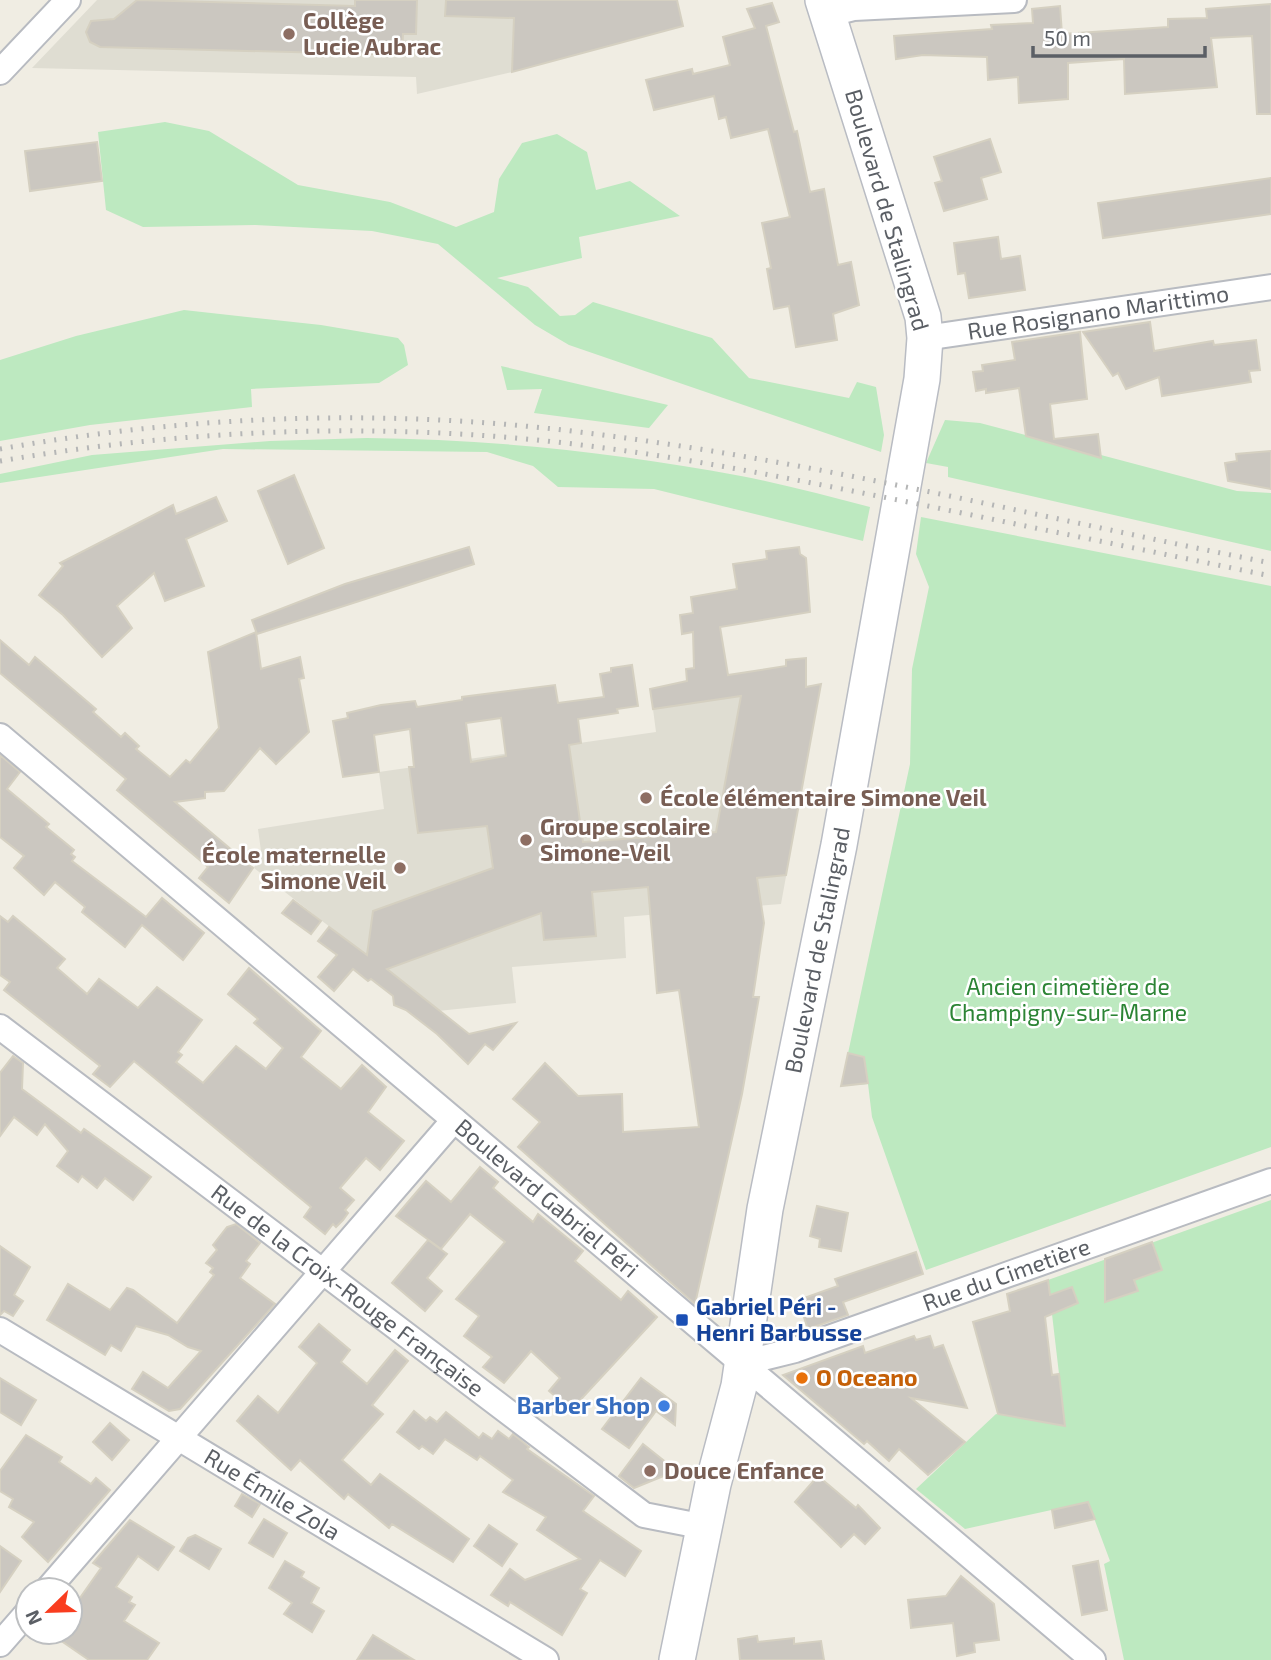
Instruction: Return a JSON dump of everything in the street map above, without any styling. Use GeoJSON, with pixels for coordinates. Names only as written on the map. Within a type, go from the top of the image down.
{"type":"FeatureCollection","features":[{"type":"Feature","properties":{"kind":"main road","name":"Boulevard de Stalingrad"},"geometry":{"type":"LineString","coordinates":[[677,1660],[743,1363],[765,1209],[837,855],[922,379],[926,338],[923,317],[825,7]]}},
{"type":"Feature","properties":{"kind":"street"},"geometry":{"type":"LineString","coordinates":[[0,72],[68,0]]}},
{"type":"Feature","properties":{"kind":"street"},"geometry":{"type":"LineString","coordinates":[[825,7],[1014,0]]}},
{"type":"Feature","properties":{"kind":"street","name":"Rue Rosignano Marittimo"},"geometry":{"type":"LineString","coordinates":[[926,338],[1271,287]]}},
{"type":"Feature","properties":{"kind":"street","name":"Boulevard Gabriel Péri"},"geometry":{"type":"LineString","coordinates":[[0,736],[1093,1660]]}},
{"type":"Feature","properties":{"kind":"street","name":"Rue de la Croix-Rouge Française"},"geometry":{"type":"LineString","coordinates":[[0,1027],[644,1515],[705,1527]]}},
{"type":"Feature","properties":{"kind":"street"},"geometry":{"type":"LineString","coordinates":[[59,1576],[454,1120]]}},
{"type":"Feature","properties":{"kind":"street","name":"Rue du Cimetière"},"geometry":{"type":"LineString","coordinates":[[743,1363],[795,1350],[1271,1181]]}},
{"type":"Feature","properties":{"kind":"street","name":"Rue Émile Zola"},"geometry":{"type":"LineString","coordinates":[[0,1329],[546,1660]]}},
{"type":"Feature","properties":{"kind":"street"},"geometry":{"type":"LineString","coordinates":[[0,1644],[14,1628]]}},
{"type":"Feature","properties":{"kind":"shaded area","name":"Collège Lucie Aubrac"},"geometry":{"type":"Polygon","coordinates":[[[97,0],[514,0],[512,72],[417,94],[416,77],[32,68],[97,0]]]}},
{"type":"Feature","properties":{"kind":"shaded area","name":"Groupe scolaire Simone-Veil"},"geometry":{"type":"Polygon","coordinates":[[[821,684],[781,904],[624,917],[626,958],[512,967],[516,1003],[438,1011],[254,868],[261,851],[258,829],[384,809],[379,772],[656,732],[653,709],[821,684]]]}},
{"type":"Feature","properties":{"kind":"green space"},"geometry":{"type":"Polygon","coordinates":[[[165,122],[209,131],[298,185],[390,202],[456,227],[494,212],[499,179],[522,143],[557,134],[587,152],[596,190],[630,181],[680,216],[579,237],[582,258],[497,278],[528,287],[560,316],[575,315],[593,302],[712,338],[749,378],[849,398],[857,382],[876,387],[884,435],[881,452],[569,345],[535,325],[438,244],[372,231],[255,225],[143,227],[106,210],[98,132],[165,122]]]}},
{"type":"Feature","properties":{"kind":"green space"},"geometry":{"type":"Polygon","coordinates":[[[184,310],[321,325],[398,338],[404,345],[408,365],[379,383],[251,389],[252,407],[90,425],[0,441],[0,360],[76,336],[184,310]]]}},
{"type":"Feature","properties":{"kind":"green space"},"geometry":{"type":"Polygon","coordinates":[[[501,366],[668,405],[649,428],[534,413],[542,389],[507,390],[501,366]]]}},
{"type":"Feature","properties":{"kind":"green space"},"geometry":{"type":"Polygon","coordinates":[[[945,420],[980,423],[1237,491],[1271,493],[1271,551],[948,477],[948,467],[926,463],[945,420]]]}},
{"type":"Feature","properties":{"kind":"green space"},"geometry":{"type":"Polygon","coordinates":[[[367,438],[507,444],[648,460],[757,479],[870,507],[863,541],[654,489],[558,487],[533,466],[487,452],[223,449],[0,483],[0,474],[92,455],[270,441],[367,438]]]}},
{"type":"Feature","properties":{"kind":"green space","name":"Ancien cimetière de Champigny-sur-Marne"},"geometry":{"type":"Polygon","coordinates":[[[921,517],[1271,586],[1271,1147],[926,1270],[872,1117],[868,1084],[841,1086],[910,764],[912,669],[929,587],[916,554],[921,517]]]}},
{"type":"Feature","properties":{"kind":"green space"},"geometry":{"type":"Polygon","coordinates":[[[1271,1200],[1271,1660],[1124,1660],[1104,1564],[1110,1561],[1088,1502],[965,1529],[916,1489],[996,1414],[1065,1425],[1048,1280],[1271,1200]]]}},
{"type":"Feature","properties":{"kind":"building"},"geometry":{"type":"Polygon","coordinates":[[[137,0],[355,6],[355,0],[417,0],[416,34],[403,34],[402,55],[100,47],[90,42],[86,32],[91,21],[114,19],[137,0]]]}},
{"type":"Feature","properties":{"kind":"building"},"geometry":{"type":"Polygon","coordinates":[[[446,0],[677,0],[683,26],[512,72],[514,18],[445,16],[446,0]]]}},
{"type":"Feature","properties":{"kind":"building"},"geometry":{"type":"Polygon","coordinates":[[[772,3],[779,22],[766,26],[794,132],[797,131],[810,192],[824,189],[838,265],[851,262],[859,305],[833,314],[837,340],[796,347],[789,306],[774,309],[767,269],[771,268],[762,223],[790,217],[768,129],[731,138],[726,117],[719,119],[714,96],[654,110],[646,80],[692,69],[693,74],[730,65],[723,37],[755,28],[747,9],[772,3]]]}},
{"type":"Feature","properties":{"kind":"building"},"geometry":{"type":"Polygon","coordinates":[[[1271,4],[1271,114],[1257,114],[1252,36],[1211,38],[1217,87],[1125,94],[1124,59],[1068,63],[1068,99],[1019,103],[1018,77],[988,80],[987,57],[923,55],[896,59],[894,36],[992,29],[991,25],[1033,23],[1032,9],[1060,6],[1062,34],[1168,27],[1168,19],[1207,18],[1206,9],[1271,4]]]}},
{"type":"Feature","properties":{"kind":"building"},"geometry":{"type":"Polygon","coordinates":[[[990,139],[1001,172],[981,178],[987,199],[944,211],[935,183],[942,181],[934,157],[990,139]]]}},
{"type":"Feature","properties":{"kind":"building"},"geometry":{"type":"Polygon","coordinates":[[[97,142],[102,181],[30,191],[25,151],[97,142]]]}},
{"type":"Feature","properties":{"kind":"building"},"geometry":{"type":"Polygon","coordinates":[[[1271,178],[1271,214],[1103,238],[1098,203],[1271,178]]]}},
{"type":"Feature","properties":{"kind":"building"},"geometry":{"type":"Polygon","coordinates":[[[998,237],[1001,259],[1020,256],[1025,290],[969,298],[965,273],[958,274],[954,243],[998,237]]]}},
{"type":"Feature","properties":{"kind":"building"},"geometry":{"type":"Polygon","coordinates":[[[1150,322],[1154,351],[1213,341],[1214,345],[1256,340],[1260,370],[1249,371],[1251,382],[1162,396],[1159,377],[1126,389],[1118,373],[1113,376],[1083,332],[1150,322]]]}},
{"type":"Feature","properties":{"kind":"building"},"geometry":{"type":"Polygon","coordinates":[[[1080,332],[1087,399],[1050,404],[1054,439],[1098,434],[1101,458],[1026,436],[1019,388],[986,393],[986,389],[976,391],[973,372],[983,371],[982,365],[1015,360],[1012,342],[1080,332]]]}},
{"type":"Feature","properties":{"kind":"building"},"geometry":{"type":"Polygon","coordinates":[[[1271,451],[1271,489],[1228,481],[1225,463],[1237,461],[1236,454],[1271,451]]]}},
{"type":"Feature","properties":{"kind":"building"},"geometry":{"type":"Polygon","coordinates":[[[294,475],[324,548],[288,564],[258,491],[294,475]]]}},
{"type":"Feature","properties":{"kind":"building"},"geometry":{"type":"Polygon","coordinates":[[[216,497],[227,521],[186,539],[204,586],[165,601],[154,573],[117,606],[132,628],[102,657],[63,615],[39,595],[63,566],[60,563],[173,505],[176,514],[216,497]]]}},
{"type":"Feature","properties":{"kind":"building"},"geometry":{"type":"Polygon","coordinates":[[[469,547],[474,564],[257,634],[252,620],[345,584],[469,547]]]}},
{"type":"Feature","properties":{"kind":"building"},"geometry":{"type":"Polygon","coordinates":[[[799,547],[800,554],[806,558],[810,612],[720,627],[728,675],[786,666],[786,660],[806,658],[806,687],[821,684],[786,875],[757,878],[764,923],[753,997],[759,997],[742,1094],[695,1304],[518,1147],[540,1122],[513,1099],[545,1063],[578,1096],[622,1094],[623,1132],[699,1127],[679,990],[657,993],[648,887],[592,892],[596,936],[544,940],[541,913],[387,969],[469,1034],[516,1023],[493,1050],[485,1044],[468,1064],[437,1034],[406,1010],[394,1005],[393,996],[371,979],[368,981],[353,969],[334,991],[318,977],[337,955],[318,941],[329,927],[367,955],[373,911],[493,868],[487,826],[418,833],[409,767],[414,767],[410,729],[374,735],[379,772],[343,777],[333,721],[348,718],[347,713],[381,705],[415,701],[417,707],[462,700],[462,697],[555,685],[558,703],[604,697],[600,674],[611,672],[611,668],[632,665],[638,706],[617,709],[618,713],[578,719],[581,743],[569,745],[583,842],[716,832],[741,696],[653,709],[650,689],[687,681],[686,669],[694,668],[693,632],[682,634],[680,615],[693,613],[691,597],[737,589],[733,564],[767,559],[766,551],[799,547]],[[501,718],[466,723],[471,762],[506,756],[501,718]]]}},
{"type":"Feature","properties":{"kind":"building"},"geometry":{"type":"Polygon","coordinates":[[[256,632],[261,669],[300,657],[304,678],[299,679],[309,732],[276,764],[260,748],[224,791],[205,792],[205,798],[175,802],[253,868],[229,903],[199,878],[208,867],[117,790],[126,779],[0,673],[0,640],[29,665],[35,657],[96,709],[93,712],[121,737],[125,733],[139,746],[136,749],[170,777],[186,760],[190,763],[219,728],[208,652],[256,632]]]}},
{"type":"Feature","properties":{"kind":"building"},"geometry":{"type":"Polygon","coordinates":[[[0,755],[20,772],[7,789],[49,824],[46,827],[74,850],[71,854],[75,857],[72,861],[146,917],[162,898],[204,933],[183,960],[142,925],[125,947],[82,912],[85,907],[55,882],[44,895],[14,868],[24,856],[0,837],[0,755]]]}},
{"type":"Feature","properties":{"kind":"building"},"geometry":{"type":"Polygon","coordinates":[[[293,900],[321,921],[311,934],[282,913],[293,900]]]}},
{"type":"Feature","properties":{"kind":"building"},"geometry":{"type":"Polygon","coordinates":[[[0,916],[8,922],[13,916],[65,959],[57,968],[87,994],[99,979],[138,1008],[157,987],[202,1020],[178,1052],[182,1055],[176,1062],[203,1083],[236,1046],[266,1069],[283,1048],[254,1023],[258,1019],[228,994],[249,968],[321,1031],[301,1057],[341,1089],[362,1065],[386,1087],[368,1112],[404,1141],[380,1170],[366,1158],[340,1188],[354,1200],[345,1210],[348,1213],[343,1220],[336,1227],[333,1224],[325,1234],[304,1217],[311,1207],[134,1061],[110,1087],[93,1074],[100,1066],[4,990],[10,982],[0,975],[0,916]]]}},
{"type":"Feature","properties":{"kind":"building"},"geometry":{"type":"Polygon","coordinates":[[[848,1053],[864,1057],[868,1083],[841,1086],[848,1053]]]}},
{"type":"Feature","properties":{"kind":"building"},"geometry":{"type":"Polygon","coordinates":[[[13,1056],[23,1063],[22,1089],[81,1133],[84,1129],[151,1177],[133,1200],[105,1178],[97,1188],[82,1176],[78,1182],[57,1166],[68,1151],[45,1124],[37,1135],[14,1117],[0,1136],[0,1073],[13,1056]]]}},
{"type":"Feature","properties":{"kind":"building"},"geometry":{"type":"Polygon","coordinates":[[[480,1167],[498,1182],[493,1188],[533,1222],[538,1214],[583,1251],[575,1261],[621,1300],[628,1291],[657,1317],[571,1410],[549,1391],[560,1378],[531,1351],[504,1383],[483,1367],[492,1357],[464,1336],[479,1316],[456,1299],[505,1242],[470,1214],[441,1249],[396,1216],[426,1181],[451,1202],[480,1167]]]}},
{"type":"Feature","properties":{"kind":"building"},"geometry":{"type":"Polygon","coordinates":[[[817,1206],[848,1213],[841,1251],[819,1247],[820,1239],[810,1236],[817,1206]]]}},
{"type":"Feature","properties":{"kind":"building"},"geometry":{"type":"Polygon","coordinates":[[[236,1224],[260,1243],[246,1261],[250,1264],[240,1278],[275,1304],[180,1409],[169,1411],[132,1389],[143,1372],[168,1388],[201,1351],[168,1335],[136,1326],[121,1351],[111,1345],[105,1355],[47,1320],[68,1284],[110,1310],[127,1288],[133,1290],[177,1323],[214,1275],[210,1272],[213,1268],[206,1263],[217,1250],[213,1245],[227,1227],[236,1224]]]}},
{"type":"Feature","properties":{"kind":"building"},"geometry":{"type":"Polygon","coordinates":[[[428,1240],[447,1254],[427,1278],[442,1291],[425,1311],[392,1283],[428,1240]]]}},
{"type":"Feature","properties":{"kind":"building"},"geometry":{"type":"Polygon","coordinates":[[[1152,1242],[1162,1270],[1134,1280],[1138,1291],[1105,1302],[1105,1259],[1152,1242]]]}},
{"type":"Feature","properties":{"kind":"building"},"geometry":{"type":"Polygon","coordinates":[[[0,1246],[30,1267],[14,1295],[23,1301],[13,1316],[4,1311],[0,1315],[0,1246]]]}},
{"type":"Feature","properties":{"kind":"building"},"geometry":{"type":"Polygon","coordinates":[[[916,1252],[923,1274],[843,1302],[848,1315],[808,1329],[799,1303],[805,1300],[804,1298],[838,1286],[835,1279],[916,1252]]]}},
{"type":"Feature","properties":{"kind":"building"},"geometry":{"type":"Polygon","coordinates":[[[1048,1280],[1050,1295],[1072,1287],[1078,1303],[1045,1317],[1052,1375],[1059,1374],[1065,1426],[998,1414],[973,1322],[1010,1311],[1007,1294],[1048,1280]]]}},
{"type":"Feature","properties":{"kind":"building"},"geometry":{"type":"Polygon","coordinates":[[[319,1324],[350,1350],[341,1362],[367,1384],[395,1350],[408,1361],[372,1405],[383,1414],[342,1460],[371,1485],[380,1474],[469,1539],[453,1562],[392,1524],[389,1528],[348,1494],[344,1499],[300,1460],[291,1470],[237,1421],[258,1396],[278,1413],[317,1363],[299,1347],[319,1324]]]}},
{"type":"Feature","properties":{"kind":"building"},"geometry":{"type":"Polygon","coordinates":[[[914,1336],[916,1340],[930,1336],[934,1348],[943,1345],[967,1408],[911,1398],[965,1442],[928,1475],[899,1449],[889,1461],[867,1441],[864,1444],[783,1375],[863,1346],[865,1353],[914,1336]]]}},
{"type":"Feature","properties":{"kind":"building"},"geometry":{"type":"Polygon","coordinates":[[[0,1378],[36,1400],[21,1425],[0,1412],[0,1378]]]}},
{"type":"Feature","properties":{"kind":"building"},"geometry":{"type":"Polygon","coordinates":[[[641,1378],[676,1404],[675,1425],[656,1411],[629,1448],[602,1429],[641,1378]]]}},
{"type":"Feature","properties":{"kind":"building"},"geometry":{"type":"Polygon","coordinates":[[[414,1411],[426,1421],[430,1417],[437,1422],[446,1412],[479,1438],[483,1433],[492,1439],[498,1431],[509,1439],[513,1434],[529,1447],[527,1449],[594,1496],[583,1511],[641,1551],[625,1576],[600,1560],[580,1589],[587,1593],[562,1635],[510,1602],[508,1606],[491,1595],[510,1569],[525,1580],[580,1559],[537,1530],[546,1517],[503,1492],[513,1480],[480,1456],[477,1460],[445,1439],[433,1454],[422,1446],[419,1449],[397,1432],[414,1411]]]}},
{"type":"Feature","properties":{"kind":"building"},"geometry":{"type":"Polygon","coordinates":[[[110,1423],[129,1440],[112,1460],[93,1442],[110,1423]]]}},
{"type":"Feature","properties":{"kind":"building"},"geometry":{"type":"Polygon","coordinates":[[[26,1435],[62,1457],[59,1462],[91,1484],[96,1478],[110,1490],[48,1562],[22,1537],[34,1522],[9,1507],[13,1499],[0,1491],[0,1471],[26,1435]]]}},
{"type":"Feature","properties":{"kind":"building"},"geometry":{"type":"Polygon","coordinates":[[[643,1444],[668,1464],[666,1475],[634,1488],[619,1476],[643,1444]]]}},
{"type":"Feature","properties":{"kind":"building"},"geometry":{"type":"Polygon","coordinates":[[[818,1476],[856,1508],[858,1505],[880,1528],[865,1544],[854,1534],[841,1547],[795,1502],[818,1476]]]}},
{"type":"Feature","properties":{"kind":"building"},"geometry":{"type":"Polygon","coordinates":[[[242,1494],[260,1504],[252,1517],[235,1506],[242,1494]]]}},
{"type":"Feature","properties":{"kind":"building"},"geometry":{"type":"Polygon","coordinates":[[[1088,1502],[1095,1519],[1055,1528],[1052,1510],[1088,1502]]]}},
{"type":"Feature","properties":{"kind":"building"},"geometry":{"type":"Polygon","coordinates":[[[264,1519],[287,1533],[273,1557],[249,1543],[264,1519]]]}},
{"type":"Feature","properties":{"kind":"building"},"geometry":{"type":"Polygon","coordinates":[[[130,1520],[174,1547],[158,1570],[138,1556],[116,1587],[132,1597],[129,1602],[135,1605],[124,1621],[159,1643],[147,1660],[89,1660],[69,1646],[84,1646],[84,1592],[101,1568],[93,1563],[130,1520]]]}},
{"type":"Feature","properties":{"kind":"building"},"geometry":{"type":"Polygon","coordinates":[[[489,1525],[517,1544],[502,1566],[474,1546],[489,1525]]]}},
{"type":"Feature","properties":{"kind":"building"},"geometry":{"type":"Polygon","coordinates":[[[195,1535],[221,1549],[209,1569],[180,1551],[188,1538],[195,1535]]]}},
{"type":"Feature","properties":{"kind":"building"},"geometry":{"type":"Polygon","coordinates":[[[0,1546],[21,1561],[0,1592],[0,1546]]]}},
{"type":"Feature","properties":{"kind":"building"},"geometry":{"type":"Polygon","coordinates":[[[285,1561],[304,1572],[301,1577],[319,1588],[311,1603],[324,1611],[312,1632],[284,1614],[292,1603],[269,1588],[285,1561]]]}},
{"type":"Feature","properties":{"kind":"building"},"geometry":{"type":"Polygon","coordinates":[[[1098,1561],[1107,1610],[1082,1615],[1073,1566],[1098,1561]]]}},
{"type":"Feature","properties":{"kind":"building"},"geometry":{"type":"Polygon","coordinates":[[[961,1576],[994,1604],[999,1640],[974,1643],[975,1652],[957,1656],[953,1623],[911,1628],[908,1600],[946,1596],[961,1576]]]}},
{"type":"Feature","properties":{"kind":"building"},"geometry":{"type":"Polygon","coordinates":[[[373,1635],[414,1660],[357,1660],[373,1635]]]}},
{"type":"Feature","properties":{"kind":"building"},"geometry":{"type":"Polygon","coordinates":[[[757,1636],[758,1642],[794,1638],[794,1644],[821,1641],[824,1660],[740,1660],[738,1639],[757,1636]]]}},
{"type":"Feature","properties":{"kind":"railway"},"geometry":{"type":"LineString","coordinates":[[0,449],[216,422],[362,418],[507,424],[753,458],[1271,563]]}},
{"type":"Feature","properties":{"kind":"railway"},"geometry":{"type":"LineString","coordinates":[[0,461],[128,443],[257,433],[386,431],[515,438],[669,457],[771,475],[1271,576]]}},
{"type":"Feature","properties":{"kind":"place","name":"Collège Lucie Aubrac"},"geometry":{"type":"Point","coordinates":[289,34]}},
{"type":"Feature","properties":{"kind":"place","name":"École élémentaire Simone Veil"},"geometry":{"type":"Point","coordinates":[646,798]}},
{"type":"Feature","properties":{"kind":"place","name":"Groupe scolaire Simone-Veil"},"geometry":{"type":"Point","coordinates":[526,840]}},
{"type":"Feature","properties":{"kind":"place","name":"École maternelle Simone Veil"},"geometry":{"type":"Point","coordinates":[400,868]}},
{"type":"Feature","properties":{"kind":"place","name":"Gabriel Péri - Henri Barbusse"},"geometry":{"type":"Point","coordinates":[682,1320]}},
{"type":"Feature","properties":{"kind":"place","name":"O Oceano"},"geometry":{"type":"Point","coordinates":[802,1378]}},
{"type":"Feature","properties":{"kind":"place","name":"Barber Shop"},"geometry":{"type":"Point","coordinates":[664,1406]}},
{"type":"Feature","properties":{"kind":"place","name":"Douce Enfance"},"geometry":{"type":"Point","coordinates":[650,1471]}}]}
